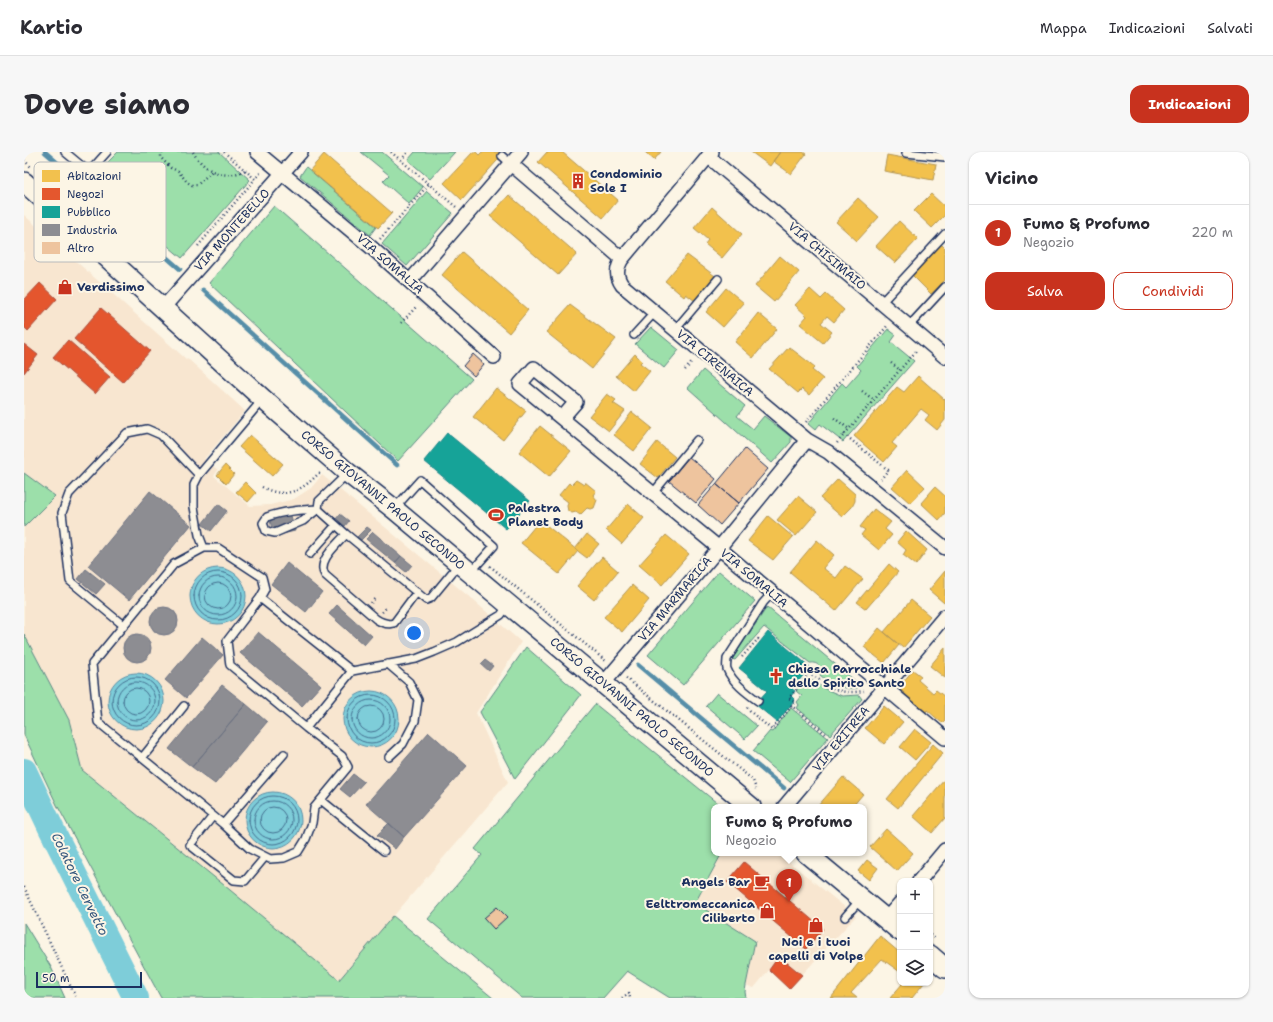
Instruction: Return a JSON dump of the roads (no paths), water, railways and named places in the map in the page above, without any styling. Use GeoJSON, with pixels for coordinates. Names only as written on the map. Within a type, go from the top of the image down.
{"type":"FeatureCollection","features":[{"type":"Feature","properties":{"kind":"main road","name":"CORSO GIOVANNI PAOLO SECONDO"},"geometry":{"type":"LineString","coordinates":[[24,182],[34,191]]}},
{"type":"Feature","properties":{"kind":"main road","name":"CORSO GIOVANNI PAOLO SECONDO"},"geometry":{"type":"LineString","coordinates":[[112,262],[263,399],[348,473],[394,509],[747,804]]}},
{"type":"Feature","properties":{"kind":"main road"},"geometry":{"type":"LineString","coordinates":[[810,856],[893,925]]}},
{"type":"Feature","properties":{"kind":"main road"},"geometry":{"type":"LineString","coordinates":[[933,958],[945,968]]}},
{"type":"Feature","properties":{"kind":"street","name":"VIA SOMALIA"},"geometry":{"type":"LineString","coordinates":[[257,152],[372,248],[494,357]]}},
{"type":"Feature","properties":{"kind":"street","name":"VIA MONTEBELLO"},"geometry":{"type":"LineString","coordinates":[[163,308],[301,152]]}},
{"type":"Feature","properties":{"kind":"street"},"geometry":{"type":"LineString","coordinates":[[410,281],[467,216],[507,160],[521,152]]}},
{"type":"Feature","properties":{"kind":"street"},"geometry":{"type":"LineString","coordinates":[[507,160],[622,259],[710,154]]}},
{"type":"Feature","properties":{"kind":"street","name":"VIA CHISIMAIO"},"geometry":{"type":"LineString","coordinates":[[710,154],[945,357]]}},
{"type":"Feature","properties":{"kind":"street","name":"VIA CIRENAICA"},"geometry":{"type":"LineString","coordinates":[[622,259],[618,265],[617,271],[618,279],[622,285],[802,435],[828,452],[945,548]]}},
{"type":"Feature","properties":{"kind":"street","name":"VIA SOMALIA"},"geometry":{"type":"LineString","coordinates":[[562,418],[576,402],[534,368],[520,384],[653,493],[945,738]]}},
{"type":"Feature","properties":{"kind":"street","name":"VIA MARMARICA"},"geometry":{"type":"LineString","coordinates":[[604,684],[719,548],[802,435]]}},
{"type":"Feature","properties":{"kind":"street","name":"VIA ERITREA"},"geometry":{"type":"LineString","coordinates":[[787,804],[945,616]]}},
{"type":"Feature","properties":{"kind":"street"},"geometry":{"type":"LineString","coordinates":[[922,878],[945,850]]}},
{"type":"Feature","properties":{"kind":"street"},"geometry":{"type":"LineString","coordinates":[[893,925],[897,912]]}},
{"type":"Feature","properties":{"kind":"lane"},"geometry":{"type":"LineString","coordinates":[[65,152],[77,162]]}},
{"type":"Feature","properties":{"kind":"lane"},"geometry":{"type":"LineString","coordinates":[[98,162],[107,152]]}},
{"type":"Feature","properties":{"kind":"lane"},"geometry":{"type":"LineString","coordinates":[[906,153],[945,157]]}},
{"type":"Feature","properties":{"kind":"lane"},"geometry":{"type":"LineString","coordinates":[[881,303],[945,234]]}},
{"type":"Feature","properties":{"kind":"lane"},"geometry":{"type":"LineString","coordinates":[[675,330],[718,279]]}},
{"type":"Feature","properties":{"kind":"lane"},"geometry":{"type":"LineString","coordinates":[[909,326],[945,287]]}},
{"type":"Feature","properties":{"kind":"lane"},"geometry":{"type":"LineString","coordinates":[[634,335],[655,312]]}},
{"type":"Feature","properties":{"kind":"lane"},"geometry":{"type":"LineString","coordinates":[[204,548],[199,535],[194,507],[194,485],[199,475],[263,399]]}},
{"type":"Feature","properties":{"kind":"lane"},"geometry":{"type":"LineString","coordinates":[[123,625],[70,581],[62,513],[69,494],[127,433],[147,429],[161,436],[199,475]]}},
{"type":"Feature","properties":{"kind":"lane"},"geometry":{"type":"LineString","coordinates":[[653,493],[697,440]]}},
{"type":"Feature","properties":{"kind":"lane"},"geometry":{"type":"LineString","coordinates":[[348,473],[319,501],[318,509],[303,521],[275,533],[266,531],[263,523],[267,517],[299,510],[318,509],[426,600],[432,598],[465,568],[494,546],[420,480],[394,509]]}},
{"type":"Feature","properties":{"kind":"lane"},"geometry":{"type":"LineString","coordinates":[[310,554],[336,525]]}},
{"type":"Feature","properties":{"kind":"lane"},"geometry":{"type":"LineString","coordinates":[[346,534],[325,559],[322,564],[323,571],[325,575],[376,619],[383,623],[389,624],[394,622],[417,592]]}},
{"type":"Feature","properties":{"kind":"lane"},"geometry":{"type":"LineString","coordinates":[[204,548],[218,548],[262,577],[265,589],[260,598],[227,641],[230,665],[342,756],[348,767],[314,808],[312,823],[306,839],[298,852],[284,858],[265,857],[250,849],[223,824],[98,722],[92,664],[174,564],[204,548]]}},
{"type":"Feature","properties":{"kind":"lane"},"geometry":{"type":"LineString","coordinates":[[758,701],[732,677],[726,668],[727,659],[763,603],[772,593]]}},
{"type":"Feature","properties":{"kind":"lane"},"geometry":{"type":"LineString","coordinates":[[260,598],[352,671]]}},
{"type":"Feature","properties":{"kind":"lane"},"geometry":{"type":"LineString","coordinates":[[306,728],[352,671],[416,659],[457,642],[501,615],[508,604]]}},
{"type":"Feature","properties":{"kind":"lane"},"geometry":{"type":"LineString","coordinates":[[388,664],[409,682],[418,700],[415,721],[403,744],[388,757]]}},
{"type":"Feature","properties":{"kind":"lane"},"geometry":{"type":"LineString","coordinates":[[142,758],[184,706]]}},
{"type":"Feature","properties":{"kind":"lane"},"geometry":{"type":"LineString","coordinates":[[223,824],[284,754]]}},
{"type":"Feature","properties":{"kind":"lane"},"geometry":{"type":"LineString","coordinates":[[321,800],[384,851]]}},
{"type":"Feature","properties":{"kind":"lane"},"geometry":{"type":"LineString","coordinates":[[213,816],[190,844],[234,880],[245,881],[265,857]]}},
{"type":"Feature","properties":{"kind":"lane"},"geometry":{"type":"LineString","coordinates":[[845,917],[862,898]]}},
{"type":"Feature","properties":{"kind":"water"},"geometry":{"type":"Polygon","coordinates":[[[212,568],[224,568],[238,576],[246,590],[244,607],[238,616],[224,624],[212,624],[202,619],[195,612],[190,602],[190,590],[195,580],[202,573],[212,568]]]}},
{"type":"Feature","properties":{"kind":"water"},"geometry":{"type":"Polygon","coordinates":[[[130,673],[142,673],[156,681],[164,695],[162,712],[156,721],[142,729],[130,729],[120,724],[113,717],[108,707],[108,695],[113,685],[120,678],[130,673]]]}},
{"type":"Feature","properties":{"kind":"water"},"geometry":{"type":"Polygon","coordinates":[[[365,691],[377,691],[391,699],[399,713],[397,730],[391,739],[377,747],[365,747],[355,742],[348,735],[343,725],[343,713],[348,703],[355,696],[365,691]]]}},
{"type":"Feature","properties":{"kind":"water"},"geometry":{"type":"Polygon","coordinates":[[[267,792],[279,792],[293,800],[301,814],[299,831],[293,840],[279,848],[267,848],[257,843],[250,836],[245,826],[245,814],[250,804],[257,797],[267,792]]]}},
{"type":"Feature","properties":{"kind":"waterway"},"geometry":{"type":"LineString","coordinates":[[45,152],[57,162]]}},
{"type":"Feature","properties":{"kind":"waterway"},"geometry":{"type":"LineString","coordinates":[[166,257],[180,269]]}},
{"type":"Feature","properties":{"kind":"waterway"},"geometry":{"type":"LineString","coordinates":[[203,290],[397,465]]}},
{"type":"Feature","properties":{"kind":"waterway"},"geometry":{"type":"LineString","coordinates":[[638,665],[784,788]]}},
{"type":"Feature","properties":{"kind":"waterway","name":"Colatore Cervetto"},"geometry":{"type":"LineString","coordinates":[[24,771],[136,998]]}},
{"type":"Feature","properties":{"kind":"place","name":"Condominio Sole I"},"geometry":{"type":"Point","coordinates":[578,181]}},
{"type":"Feature","properties":{"kind":"place","name":"Verdissimo"},"geometry":{"type":"Point","coordinates":[65,287]}},
{"type":"Feature","properties":{"kind":"place","name":"Palestra Planet Body"},"geometry":{"type":"Point","coordinates":[496,515]}},
{"type":"Feature","properties":{"kind":"place","name":"Chiesa Parrocchiale dello Spirito Santo"},"geometry":{"type":"Point","coordinates":[776,676]}},
{"type":"Feature","properties":{"kind":"place","name":"Angels Bar"},"geometry":{"type":"Point","coordinates":[762,882]}},
{"type":"Feature","properties":{"kind":"place","name":"Fumo & Profumo"},"geometry":{"type":"Point","coordinates":[789,902]}},
{"type":"Feature","properties":{"kind":"place","name":"Eelttromeccanica Ciliberto"},"geometry":{"type":"Point","coordinates":[767,911]}},
{"type":"Feature","properties":{"kind":"place","name":"Noi e i tuoi capelli di Volpe"},"geometry":{"type":"Point","coordinates":[816,925]}}]}
